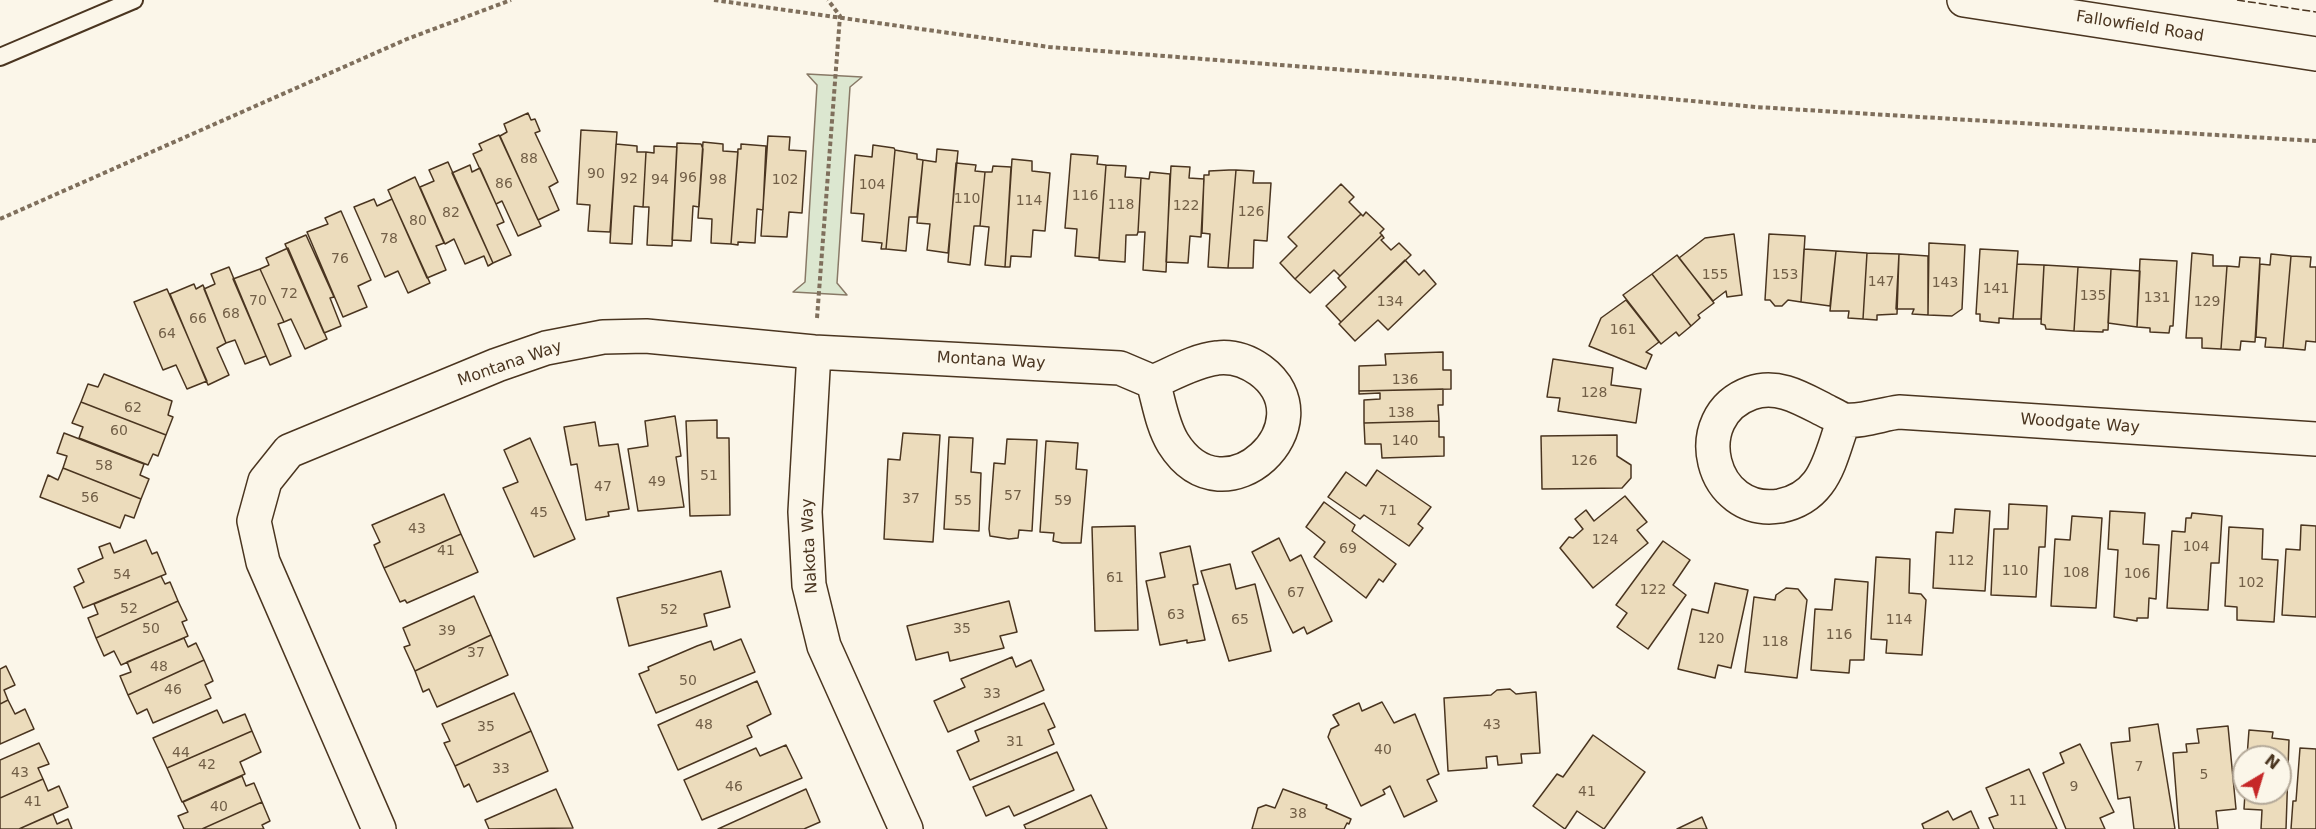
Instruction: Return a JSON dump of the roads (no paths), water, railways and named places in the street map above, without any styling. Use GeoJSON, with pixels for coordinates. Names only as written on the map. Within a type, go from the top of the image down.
{"type":"FeatureCollection","features":[{"type":"Feature","properties":{"kind":"street","name":"Fallowfield Road"},"geometry":{"type":"LineString","coordinates":[[1964,0],[2316,54]]}},
{"type":"Feature","properties":{"kind":"street","name":"Montana Way"},"geometry":{"type":"LineString","coordinates":[[379,829],[263,562],[254,520],[265,481],[289,451],[497,365],[546,348],[603,337],[646,336],[814,352],[1120,368],[1152,382]]}},
{"type":"Feature","properties":{"kind":"street","name":"Nakota Way"},"geometry":{"type":"LineString","coordinates":[[814,352],[805,512],[809,585],[824,646],[906,829]]}},
{"type":"Feature","properties":{"kind":"street","name":"Woodgate Way"},"geometry":{"type":"LineString","coordinates":[[1844,420],[1899,412],[2316,439]]}},
{"type":"Feature","properties":{"kind":"lane"},"geometry":{"type":"LineString","coordinates":[[0,57],[134,0]]}}]}
